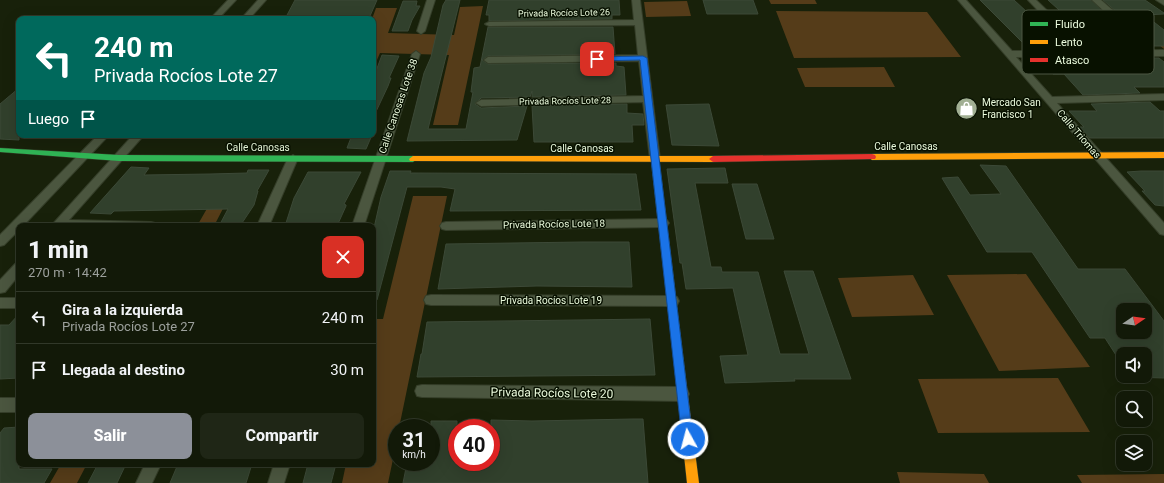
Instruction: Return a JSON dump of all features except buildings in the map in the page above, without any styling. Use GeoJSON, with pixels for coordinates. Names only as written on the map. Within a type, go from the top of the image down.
{"type":"FeatureCollection","features":[{"type":"Feature","properties":{"kind":"street"},"geometry":{"type":"LineString","coordinates":[[217,16],[232,0]]}},
{"type":"Feature","properties":{"kind":"street"},"geometry":{"type":"LineString","coordinates":[[248,16],[262,0]]}},
{"type":"Feature","properties":{"kind":"street"},"geometry":{"type":"LineString","coordinates":[[421,31],[431,0]]}},
{"type":"Feature","properties":{"kind":"street"},"geometry":{"type":"LineString","coordinates":[[636,0],[693,483]]}},
{"type":"Feature","properties":{"kind":"street","name":"Calle Triomas"},"geometry":{"type":"LineString","coordinates":[[962,0],[1022,68]]}},
{"type":"Feature","properties":{"kind":"street"},"geometry":{"type":"LineString","coordinates":[[1032,0],[1042,10]]}},
{"type":"Feature","properties":{"kind":"street"},"geometry":{"type":"LineString","coordinates":[[1096,0],[1107,10]]}},
{"type":"Feature","properties":{"kind":"street"},"geometry":{"type":"LineString","coordinates":[[1160,0],[1164,3]]}},
{"type":"Feature","properties":{"kind":"street","name":"Privada Rocíos Lote 26"},"geometry":{"type":"LineString","coordinates":[[489,24],[639,22]]}},
{"type":"Feature","properties":{"kind":"street"},"geometry":{"type":"LineString","coordinates":[[1154,53],[1164,53]]}},
{"type":"Feature","properties":{"kind":"street","name":"Calle Canosas Lote 38"},"geometry":{"type":"LineString","coordinates":[[359,223],[416,54]]}},
{"type":"Feature","properties":{"kind":"street"},"geometry":{"type":"LineString","coordinates":[[1010,54],[1022,54]]}},
{"type":"Feature","properties":{"kind":"street"},"geometry":{"type":"LineString","coordinates":[[488,60],[643,58]]}},
{"type":"Feature","properties":{"kind":"street","name":"Calle Triomas"},"geometry":{"type":"LineString","coordinates":[[1027,74],[1098,155],[1160,222],[1164,231]]}},
{"type":"Feature","properties":{"kind":"street"},"geometry":{"type":"LineString","coordinates":[[1050,100],[1164,97]]}},
{"type":"Feature","properties":{"kind":"street","name":"Privada Rocíos Lote 28"},"geometry":{"type":"LineString","coordinates":[[481,103],[648,99]]}},
{"type":"Feature","properties":{"kind":"street"},"geometry":{"type":"LineString","coordinates":[[19,223],[101,138]]}},
{"type":"Feature","properties":{"kind":"street"},"geometry":{"type":"LineString","coordinates":[[60,223],[136,138]]}},
{"type":"Feature","properties":{"kind":"street","name":"Calle Canosas"},"geometry":{"type":"LineString","coordinates":[[0,150],[119,158],[655,159],[1164,155]]}},
{"type":"Feature","properties":{"kind":"street"},"geometry":{"type":"LineString","coordinates":[[264,223],[293,158]]}},
{"type":"Feature","properties":{"kind":"street","name":"Privada Rocíos Lote 18"},"geometry":{"type":"LineString","coordinates":[[446,226],[663,223]]}},
{"type":"Feature","properties":{"kind":"street"},"geometry":{"type":"LineString","coordinates":[[0,242],[16,226]]}},
{"type":"Feature","properties":{"kind":"street"},"geometry":{"type":"LineString","coordinates":[[0,288],[16,270]]}},
{"type":"Feature","properties":{"kind":"street","name":"Privada Rocíos Lote 19"},"geometry":{"type":"LineString","coordinates":[[430,300],[672,301]]}},
{"type":"Feature","properties":{"kind":"street"},"geometry":{"type":"LineString","coordinates":[[0,303],[16,303]]}},
{"type":"Feature","properties":{"kind":"street","name":"Privada Rocíos Lote 20"},"geometry":{"type":"LineString","coordinates":[[422,391],[682,394]]}},
{"type":"Feature","properties":{"kind":"street"},"geometry":{"type":"LineString","coordinates":[[0,405],[16,405]]}},
{"type":"Feature","properties":{"kind":"street"},"geometry":{"type":"LineString","coordinates":[[144,483],[152,467]]}},
{"type":"Feature","properties":{"kind":"street"},"geometry":{"type":"LineString","coordinates":[[276,483],[281,467]]}},
{"type":"Feature","properties":{"kind":"shaded area"},"geometry":{"type":"Polygon","coordinates":[[[769,0],[815,0],[817,4],[771,4],[769,0]]]}},
{"type":"Feature","properties":{"kind":"shaded area"},"geometry":{"type":"Polygon","coordinates":[[[687,1],[691,16],[646,17],[644,2],[687,1]]]}},
{"type":"Feature","properties":{"kind":"shaded area"},"geometry":{"type":"Polygon","coordinates":[[[483,6],[458,125],[433,125],[449,55],[380,53],[376,62],[376,16],[373,16],[376,8],[397,8],[388,33],[454,35],[460,7],[483,6]]]}},
{"type":"Feature","properties":{"kind":"shaded area"},"geometry":{"type":"Polygon","coordinates":[[[776,11],[927,12],[961,57],[794,58],[776,11]]]}},
{"type":"Feature","properties":{"kind":"shaded area"},"geometry":{"type":"Polygon","coordinates":[[[1154,30],[1164,30],[1164,49],[1154,41],[1154,30]]]}},
{"type":"Feature","properties":{"kind":"shaded area"},"geometry":{"type":"Polygon","coordinates":[[[884,67],[895,87],[805,87],[797,68],[884,67]]]}},
{"type":"Feature","properties":{"kind":"shaded area"},"geometry":{"type":"Polygon","coordinates":[[[217,191],[232,191],[216,223],[199,223],[217,191]]]}},
{"type":"Feature","properties":{"kind":"shaded area"},"geometry":{"type":"Polygon","coordinates":[[[413,196],[447,196],[401,419],[388,419],[388,471],[391,471],[388,483],[342,483],[345,467],[376,467],[376,319],[383,319],[413,196]]]}},
{"type":"Feature","properties":{"kind":"shaded area"},"geometry":{"type":"Polygon","coordinates":[[[1026,274],[1090,367],[999,371],[947,275],[1026,274]]]}},
{"type":"Feature","properties":{"kind":"shaded area"},"geometry":{"type":"Polygon","coordinates":[[[913,275],[934,315],[852,317],[838,278],[913,275]]]}},
{"type":"Feature","properties":{"kind":"shaded area"},"geometry":{"type":"Polygon","coordinates":[[[1058,378],[1090,432],[938,433],[918,379],[1058,378]]]}},
{"type":"Feature","properties":{"kind":"shaded area"},"geometry":{"type":"Polygon","coordinates":[[[59,467],[85,467],[77,483],[50,483],[59,467]]]}},
{"type":"Feature","properties":{"kind":"shaded area"},"geometry":{"type":"Polygon","coordinates":[[[897,472],[984,474],[989,483],[900,483],[897,472]]]}},
{"type":"Feature","properties":{"kind":"shaded area"},"geometry":{"type":"Polygon","coordinates":[[[1164,474],[1164,483],[1082,483],[1077,475],[1164,474]]]}},
{"type":"Feature","properties":{"kind":"traffic: fast"},"geometry":{"type":"LineString","coordinates":[[0,150],[119,158],[413,159]]}},
{"type":"Feature","properties":{"kind":"traffic: fast"},"geometry":{"type":"LineString","coordinates":[[655,159],[681,381]]}},
{"type":"Feature","properties":{"kind":"traffic: slow"},"geometry":{"type":"LineString","coordinates":[[872,157],[1164,155]]}},
{"type":"Feature","properties":{"kind":"traffic: slow"},"geometry":{"type":"LineString","coordinates":[[413,159],[713,159]]}},
{"type":"Feature","properties":{"kind":"traffic: slow"},"geometry":{"type":"LineString","coordinates":[[681,381],[693,483]]}},
{"type":"Feature","properties":{"kind":"traffic: jam"},"geometry":{"type":"LineString","coordinates":[[713,159],[872,157]]}},
{"type":"Feature","properties":{"kind":"place","name":"Mercado San Francisco 1"},"geometry":{"type":"Point","coordinates":[967,108]}},
{"type":"Feature","properties":{"kind":"route"},"geometry":{"type":"LineString","coordinates":[[597,59],[643,58],[688,439]]}}]}
